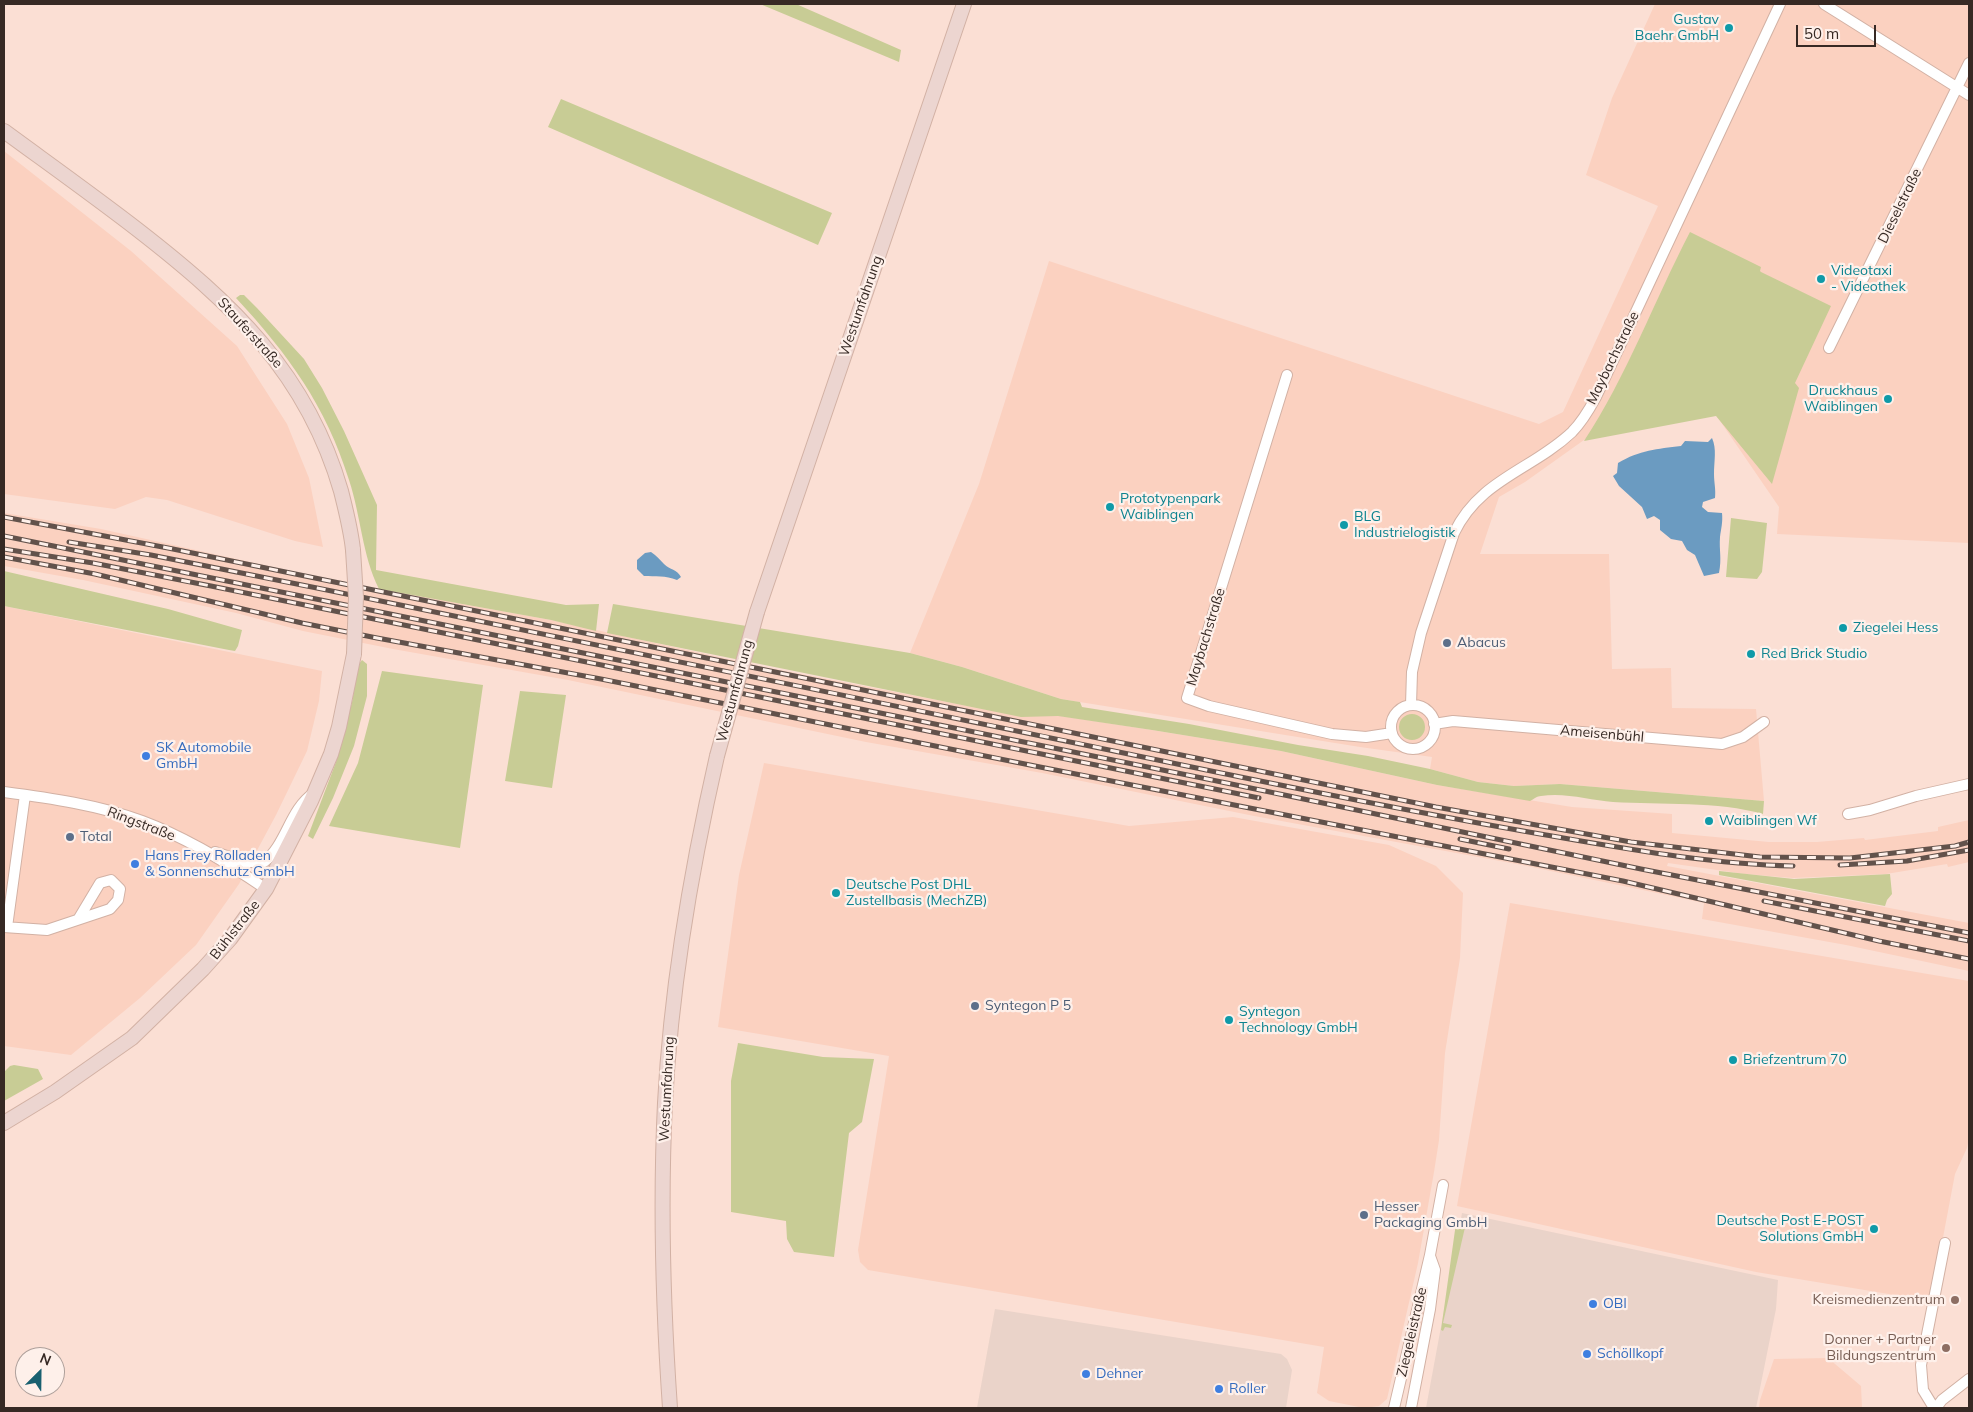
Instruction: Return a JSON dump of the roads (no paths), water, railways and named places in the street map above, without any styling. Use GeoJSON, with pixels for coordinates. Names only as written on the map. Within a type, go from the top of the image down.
{"type":"FeatureCollection","features":[{"type":"Feature","properties":{"kind":"main road","name":"Westumfahrung"},"geometry":{"type":"LineString","coordinates":[[670,1408],[662,1260],[665,1102],[678,962],[702,822],[717,756],[757,612],[964,4]]}},
{"type":"Feature","properties":{"kind":"main road","name":"Stauferstraße"},"geometry":{"type":"LineString","coordinates":[[4,132],[74,181],[173,258],[213,292],[268,350],[302,398],[327,447],[351,528],[356,597],[354,654]]}},
{"type":"Feature","properties":{"kind":"main road","name":"Bühlstraße"},"geometry":{"type":"LineString","coordinates":[[4,1123],[56,1092],[140,1031],[218,954],[266,889],[314,793],[331,754],[339,728],[354,654]]}},
{"type":"Feature","properties":{"kind":"street","name":"Maybachstraße"},"geometry":{"type":"LineString","coordinates":[[1411,705],[1412,672],[1420,633],[1454,532],[1461,518],[1470,505],[1482,494],[1557,444],[1573,431],[1585,416],[1600,388],[1780,4]]}},
{"type":"Feature","properties":{"kind":"street"},"geometry":{"type":"LineString","coordinates":[[1824,4],[1958,86],[1969,95]]}},
{"type":"Feature","properties":{"kind":"street","name":"Dieselstraße"},"geometry":{"type":"LineString","coordinates":[[1829,348],[1969,63]]}},
{"type":"Feature","properties":{"kind":"street","name":"Maybachstraße"},"geometry":{"type":"LineString","coordinates":[[1287,375],[1187,698],[1209,706],[1332,734],[1366,737],[1392,734]]}},
{"type":"Feature","properties":{"kind":"street"},"geometry":{"type":"LineString","coordinates":[[1411,705],[1427,711],[1434,724],[1432,737],[1424,746],[1419,748],[1413,749],[1402,746],[1392,734],[1391,722],[1396,713],[1405,706],[1411,705]]}},
{"type":"Feature","properties":{"kind":"street","name":"Ameisenbühl"},"geometry":{"type":"LineString","coordinates":[[1434,724],[1453,721],[1722,744],[1743,737],[1764,722]]}},
{"type":"Feature","properties":{"kind":"street"},"geometry":{"type":"LineString","coordinates":[[1848,814],[1969,784]]}},
{"type":"Feature","properties":{"kind":"street","name":"Ringstraße"},"geometry":{"type":"LineString","coordinates":[[4,792],[25,794],[110,811],[142,821],[195,846],[266,889]]}},
{"type":"Feature","properties":{"kind":"street"},"geometry":{"type":"LineString","coordinates":[[195,846],[244,862],[264,862],[273,855],[303,801],[314,793]]}},
{"type":"Feature","properties":{"kind":"street"},"geometry":{"type":"LineString","coordinates":[[25,794],[5,927],[47,930],[79,918]]}},
{"type":"Feature","properties":{"kind":"street","name":"Ziegeleistraße"},"geometry":{"type":"LineString","coordinates":[[1394,1408],[1430,1255],[1443,1185]]}},
{"type":"Feature","properties":{"kind":"street"},"geometry":{"type":"LineString","coordinates":[[1945,1243],[1921,1365],[1923,1390],[1935,1408],[1942,1400],[1969,1379]]}},
{"type":"Feature","properties":{"kind":"street","name":"Ziegeleistraße"},"geometry":{"type":"LineString","coordinates":[[1411,1408],[1429,1318],[1435,1270],[1430,1255]]}},
{"type":"Feature","properties":{"kind":"water"},"geometry":{"type":"Polygon","coordinates":[[[1712,438],[1715,451],[1715,498],[1703,502],[1702,507],[1708,512],[1722,513],[1720,563],[1719,573],[1704,576],[1695,555],[1687,550],[1682,541],[1671,539],[1660,530],[1660,520],[1654,516],[1647,519],[1642,507],[1619,486],[1613,476],[1617,473],[1618,463],[1634,455],[1681,446],[1685,441],[1708,442],[1712,438]]]}},
{"type":"Feature","properties":{"kind":"water"},"geometry":{"type":"Polygon","coordinates":[[[651,552],[666,566],[678,572],[681,577],[677,580],[673,578],[644,576],[637,569],[637,560],[645,553],[651,552]]]}},
{"type":"Feature","properties":{"kind":"railway"},"geometry":{"type":"LineString","coordinates":[[4,517],[168,548],[1436,807],[1631,842],[1760,857],[1850,858],[1955,846],[1969,842]]}},
{"type":"Feature","properties":{"kind":"railway"},"geometry":{"type":"LineString","coordinates":[[4,536],[1212,780],[1641,869],[1969,933]]}},
{"type":"Feature","properties":{"kind":"railway"},"geometry":{"type":"LineString","coordinates":[[69,542],[151,555],[317,588],[1409,810],[1669,855],[1762,865],[1793,866]]}},
{"type":"Feature","properties":{"kind":"railway"},"geometry":{"type":"LineString","coordinates":[[4,549],[93,563],[211,586],[1259,798]]}},
{"type":"Feature","properties":{"kind":"railway"},"geometry":{"type":"LineString","coordinates":[[4,557],[95,574],[302,623],[601,679],[1623,881],[1879,941],[1969,959]]}},
{"type":"Feature","properties":{"kind":"railway"},"geometry":{"type":"LineString","coordinates":[[1460,839],[1509,849]]}},
{"type":"Feature","properties":{"kind":"railway"},"geometry":{"type":"LineString","coordinates":[[1840,865],[1907,861],[1969,850]]}},
{"type":"Feature","properties":{"kind":"railway"},"geometry":{"type":"LineString","coordinates":[[1764,901],[1969,941]]}},
{"type":"Feature","properties":{"kind":"place","name":"Gustav Baehr GmbH"},"geometry":{"type":"Point","coordinates":[1729,28]}},
{"type":"Feature","properties":{"kind":"place","name":"Videotaxi - Videothek"},"geometry":{"type":"Point","coordinates":[1821,279]}},
{"type":"Feature","properties":{"kind":"place","name":"Druckhaus Waiblingen"},"geometry":{"type":"Point","coordinates":[1888,399]}},
{"type":"Feature","properties":{"kind":"place","name":"Prototypenpark Waiblingen"},"geometry":{"type":"Point","coordinates":[1110,507]}},
{"type":"Feature","properties":{"kind":"place","name":"BLG Industrielogistik"},"geometry":{"type":"Point","coordinates":[1344,525]}},
{"type":"Feature","properties":{"kind":"place","name":"Ziegelei Hess"},"geometry":{"type":"Point","coordinates":[1843,628]}},
{"type":"Feature","properties":{"kind":"place","name":"Abacus"},"geometry":{"type":"Point","coordinates":[1447,643]}},
{"type":"Feature","properties":{"kind":"place","name":"Red Brick Studio"},"geometry":{"type":"Point","coordinates":[1751,654]}},
{"type":"Feature","properties":{"kind":"place","name":"SK Automobile GmbH"},"geometry":{"type":"Point","coordinates":[146,756]}},
{"type":"Feature","properties":{"kind":"place","name":"Waiblingen Wf"},"geometry":{"type":"Point","coordinates":[1709,821]}},
{"type":"Feature","properties":{"kind":"place","name":"Total"},"geometry":{"type":"Point","coordinates":[70,837]}},
{"type":"Feature","properties":{"kind":"place","name":"Hans Frey Rolladen & Sonnenschutz GmbH"},"geometry":{"type":"Point","coordinates":[135,864]}},
{"type":"Feature","properties":{"kind":"place","name":"Deutsche Post DHL Zustellbasis (MechZB)"},"geometry":{"type":"Point","coordinates":[836,893]}},
{"type":"Feature","properties":{"kind":"place","name":"Syntegon P 5"},"geometry":{"type":"Point","coordinates":[975,1006]}},
{"type":"Feature","properties":{"kind":"place","name":"Syntegon Technology GmbH"},"geometry":{"type":"Point","coordinates":[1229,1020]}},
{"type":"Feature","properties":{"kind":"place","name":"Briefzentrum 70"},"geometry":{"type":"Point","coordinates":[1733,1060]}},
{"type":"Feature","properties":{"kind":"place","name":"Hesser Packaging GmbH"},"geometry":{"type":"Point","coordinates":[1364,1215]}},
{"type":"Feature","properties":{"kind":"place","name":"Deutsche Post E-POST Solutions GmbH"},"geometry":{"type":"Point","coordinates":[1874,1229]}},
{"type":"Feature","properties":{"kind":"place","name":"Kreismedienzentrum"},"geometry":{"type":"Point","coordinates":[1955,1300]}},
{"type":"Feature","properties":{"kind":"place","name":"OBI"},"geometry":{"type":"Point","coordinates":[1593,1304]}},
{"type":"Feature","properties":{"kind":"place","name":"Donner + Partner Bildungszentrum"},"geometry":{"type":"Point","coordinates":[1946,1348]}},
{"type":"Feature","properties":{"kind":"place","name":"Schöllkopf"},"geometry":{"type":"Point","coordinates":[1587,1354]}},
{"type":"Feature","properties":{"kind":"place","name":"Dehner"},"geometry":{"type":"Point","coordinates":[1086,1374]}},
{"type":"Feature","properties":{"kind":"place","name":"Roller"},"geometry":{"type":"Point","coordinates":[1219,1389]}}]}
